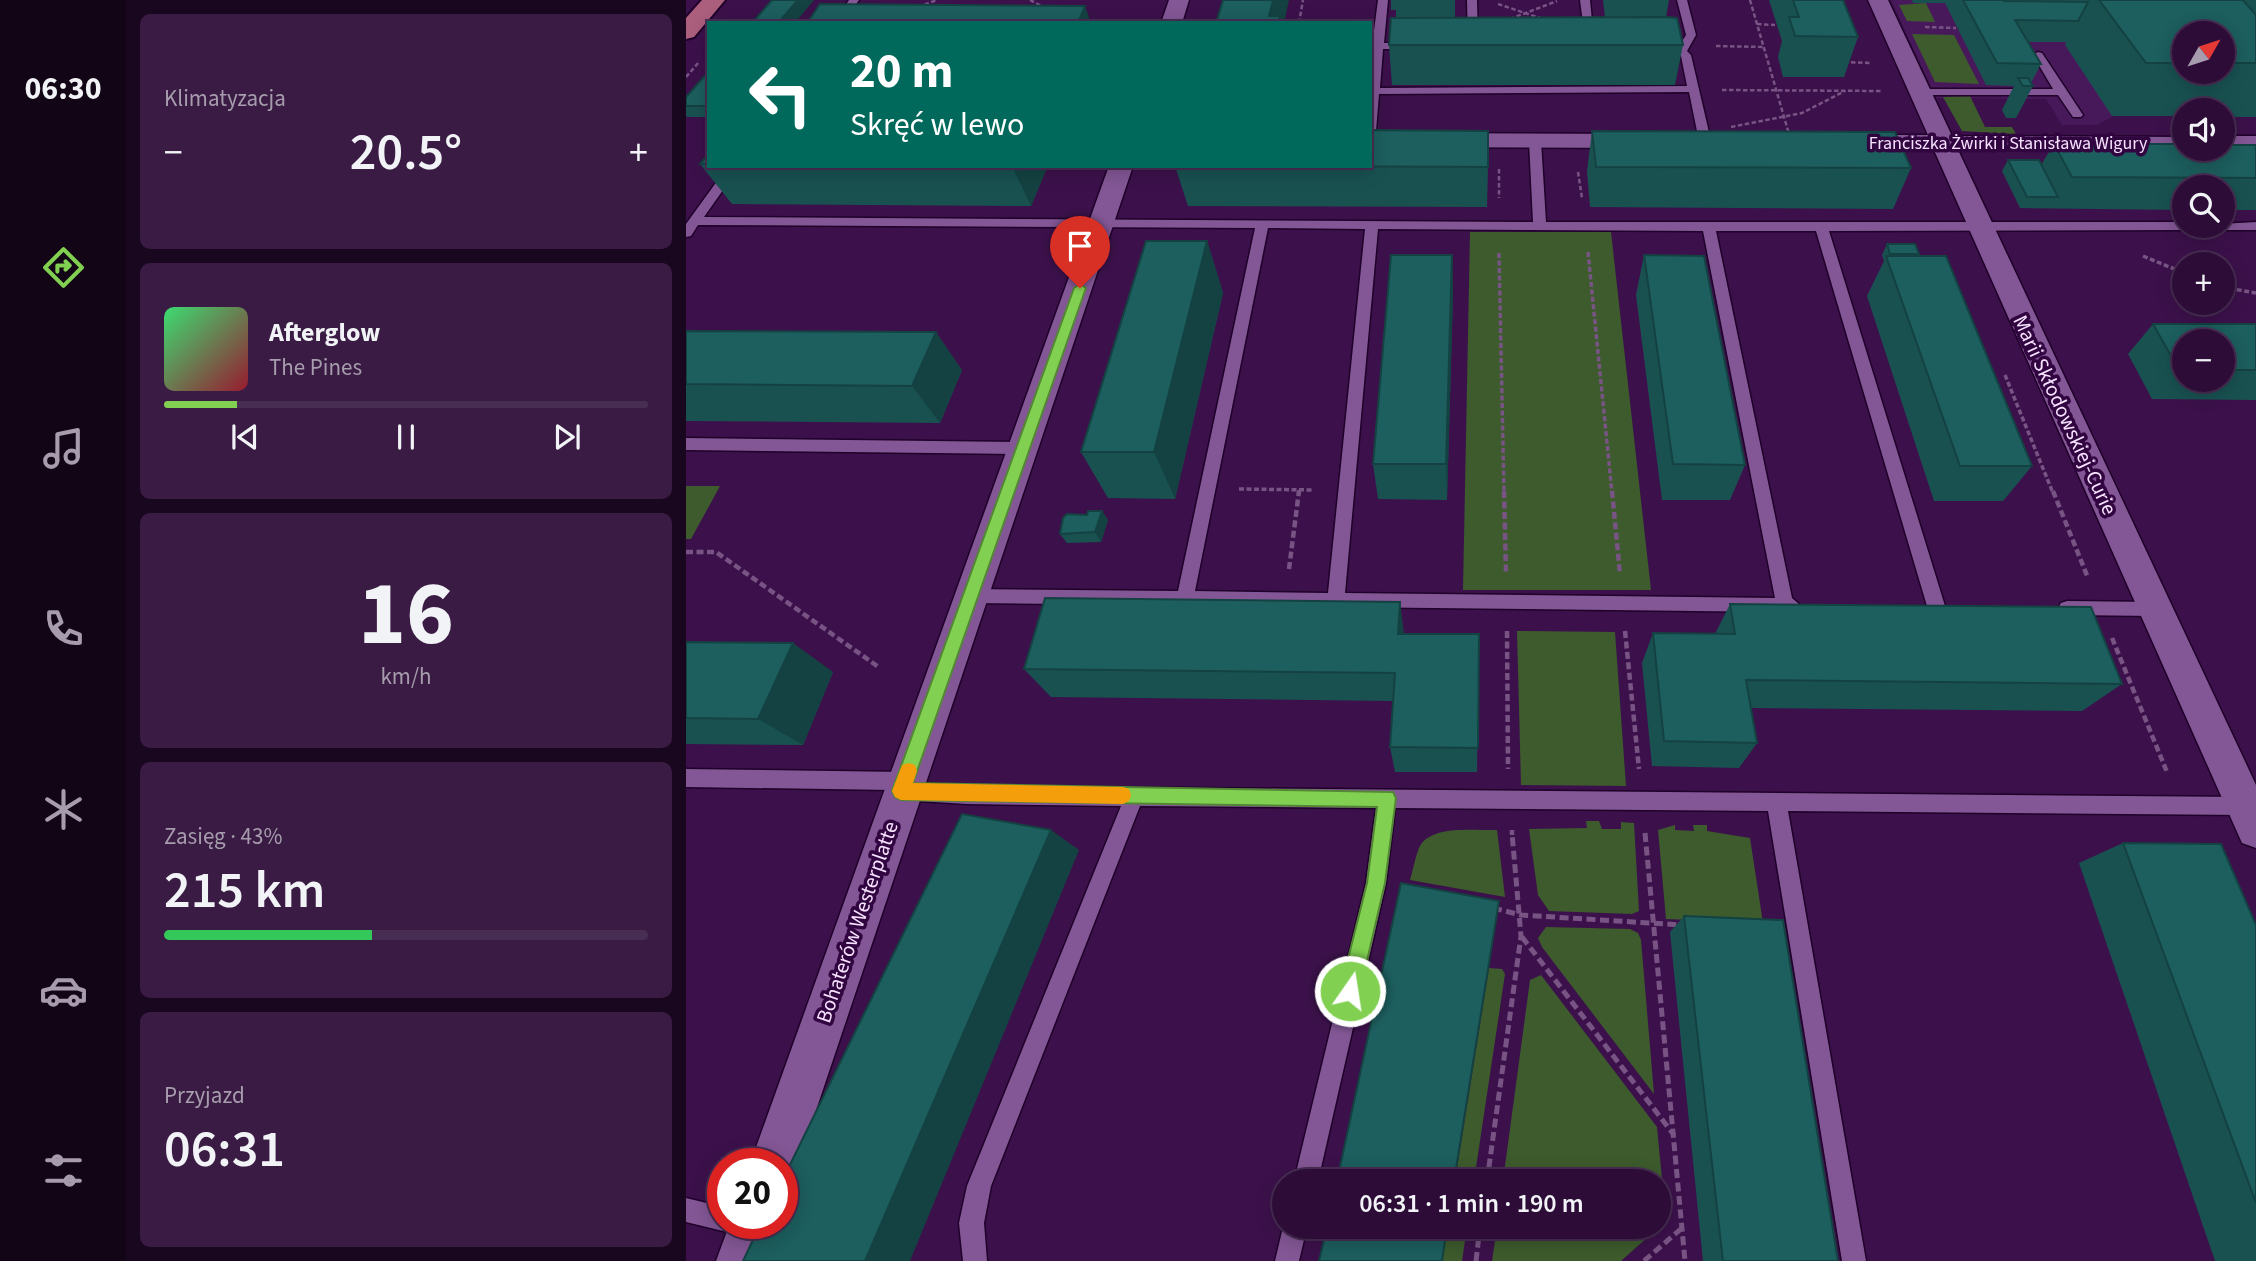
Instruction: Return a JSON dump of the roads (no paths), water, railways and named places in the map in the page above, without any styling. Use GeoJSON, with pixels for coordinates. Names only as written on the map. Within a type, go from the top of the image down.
{"type":"FeatureCollection","features":[{"type":"Feature","properties":{"kind":"main road"},"geometry":{"type":"LineString","coordinates":[[686,32],[713,0]]}},
{"type":"Feature","properties":{"kind":"street"},"geometry":{"type":"LineString","coordinates":[[1172,21],[1180,0]]}},
{"type":"Feature","properties":{"kind":"street","name":"Marii Skłodowskiej-Curie"},"geometry":{"type":"LineString","coordinates":[[1878,0],[1978,226],[2251,817]]}},
{"type":"Feature","properties":{"kind":"street"},"geometry":{"type":"LineString","coordinates":[[1372,140],[1672,141],[1704,137],[1730,142]]}},
{"type":"Feature","properties":{"kind":"street","name":"Franciszka Żwirki i Stanisława Wigury"},"geometry":{"type":"LineString","coordinates":[[1790,142],[2172,144]]}},
{"type":"Feature","properties":{"kind":"street"},"geometry":{"type":"LineString","coordinates":[[2235,144],[2256,143]]}},
{"type":"Feature","properties":{"kind":"street","name":"Bohaterów Westerplatte"},"geometry":{"type":"LineString","coordinates":[[780,1148],[903,786],[1120,168]]}},
{"type":"Feature","properties":{"kind":"lane"},"geometry":{"type":"LineString","coordinates":[[839,21],[854,0]]}},
{"type":"Feature","properties":{"kind":"lane"},"geometry":{"type":"LineString","coordinates":[[1372,104],[1383,0]]}},
{"type":"Feature","properties":{"kind":"lane"},"geometry":{"type":"LineString","coordinates":[[1472,0],[1473,33],[1467,46],[1486,46]]}},
{"type":"Feature","properties":{"kind":"lane"},"geometry":{"type":"LineString","coordinates":[[1585,0],[1590,40]]}},
{"type":"Feature","properties":{"kind":"lane"},"geometry":{"type":"LineString","coordinates":[[1682,0],[1691,35],[1684,48],[1704,137]]}},
{"type":"Feature","properties":{"kind":"lane"},"geometry":{"type":"LineString","coordinates":[[1578,46],[1590,40]]}},
{"type":"Feature","properties":{"kind":"lane"},"geometry":{"type":"LineString","coordinates":[[1590,40],[1603,46]]}},
{"type":"Feature","properties":{"kind":"lane"},"geometry":{"type":"LineString","coordinates":[[1377,46],[1424,46]]}},
{"type":"Feature","properties":{"kind":"lane"},"geometry":{"type":"LineString","coordinates":[[1654,46],[1684,48]]}},
{"type":"Feature","properties":{"kind":"lane"},"geometry":{"type":"LineString","coordinates":[[2038,55],[2077,115]]}},
{"type":"Feature","properties":{"kind":"lane"},"geometry":{"type":"LineString","coordinates":[[1373,91],[1694,89]]}},
{"type":"Feature","properties":{"kind":"lane"},"geometry":{"type":"LineString","coordinates":[[1920,92],[2061,92]]}},
{"type":"Feature","properties":{"kind":"lane"},"geometry":{"type":"LineString","coordinates":[[1535,141],[1540,226]]}},
{"type":"Feature","properties":{"kind":"lane"},"geometry":{"type":"LineString","coordinates":[[686,233],[733,168]]}},
{"type":"Feature","properties":{"kind":"lane"},"geometry":{"type":"LineString","coordinates":[[695,221],[1821,227],[2172,226]]}},
{"type":"Feature","properties":{"kind":"lane"},"geometry":{"type":"LineString","coordinates":[[1185,598],[1262,224]]}},
{"type":"Feature","properties":{"kind":"lane"},"geometry":{"type":"LineString","coordinates":[[1336,600],[1372,225]]}},
{"type":"Feature","properties":{"kind":"lane"},"geometry":{"type":"LineString","coordinates":[[1709,226],[1785,605]]}},
{"type":"Feature","properties":{"kind":"lane"},"geometry":{"type":"LineString","coordinates":[[2235,226],[2256,226]]}},
{"type":"Feature","properties":{"kind":"lane"},"geometry":{"type":"LineString","coordinates":[[1821,227],[1936,606]]}},
{"type":"Feature","properties":{"kind":"lane"},"geometry":{"type":"LineString","coordinates":[[686,444],[1023,448]]}},
{"type":"Feature","properties":{"kind":"lane"},"geometry":{"type":"LineString","coordinates":[[970,596],[1813,605]]}},
{"type":"Feature","properties":{"kind":"lane"},"geometry":{"type":"LineString","coordinates":[[2046,608],[2155,610]]}},
{"type":"Feature","properties":{"kind":"lane"},"geometry":{"type":"LineString","coordinates":[[686,778],[1135,796],[2179,804],[2251,817]]}},
{"type":"Feature","properties":{"kind":"lane"},"geometry":{"type":"LineString","coordinates":[[975,1261],[970,1245],[970,1217],[979,1186],[1135,796]]}},
{"type":"Feature","properties":{"kind":"lane"},"geometry":{"type":"LineString","coordinates":[[1309,1169],[1376,883],[1387,798]]}},
{"type":"Feature","properties":{"kind":"lane"},"geometry":{"type":"LineString","coordinates":[[1776,801],[1854,1261]]}},
{"type":"Feature","properties":{"kind":"lane"},"geometry":{"type":"LineString","coordinates":[[686,1210],[707,1217]]}},
{"type":"Feature","properties":{"kind":"lane"},"geometry":{"type":"LineString","coordinates":[[1287,1261],[1292,1239]]}}]}
